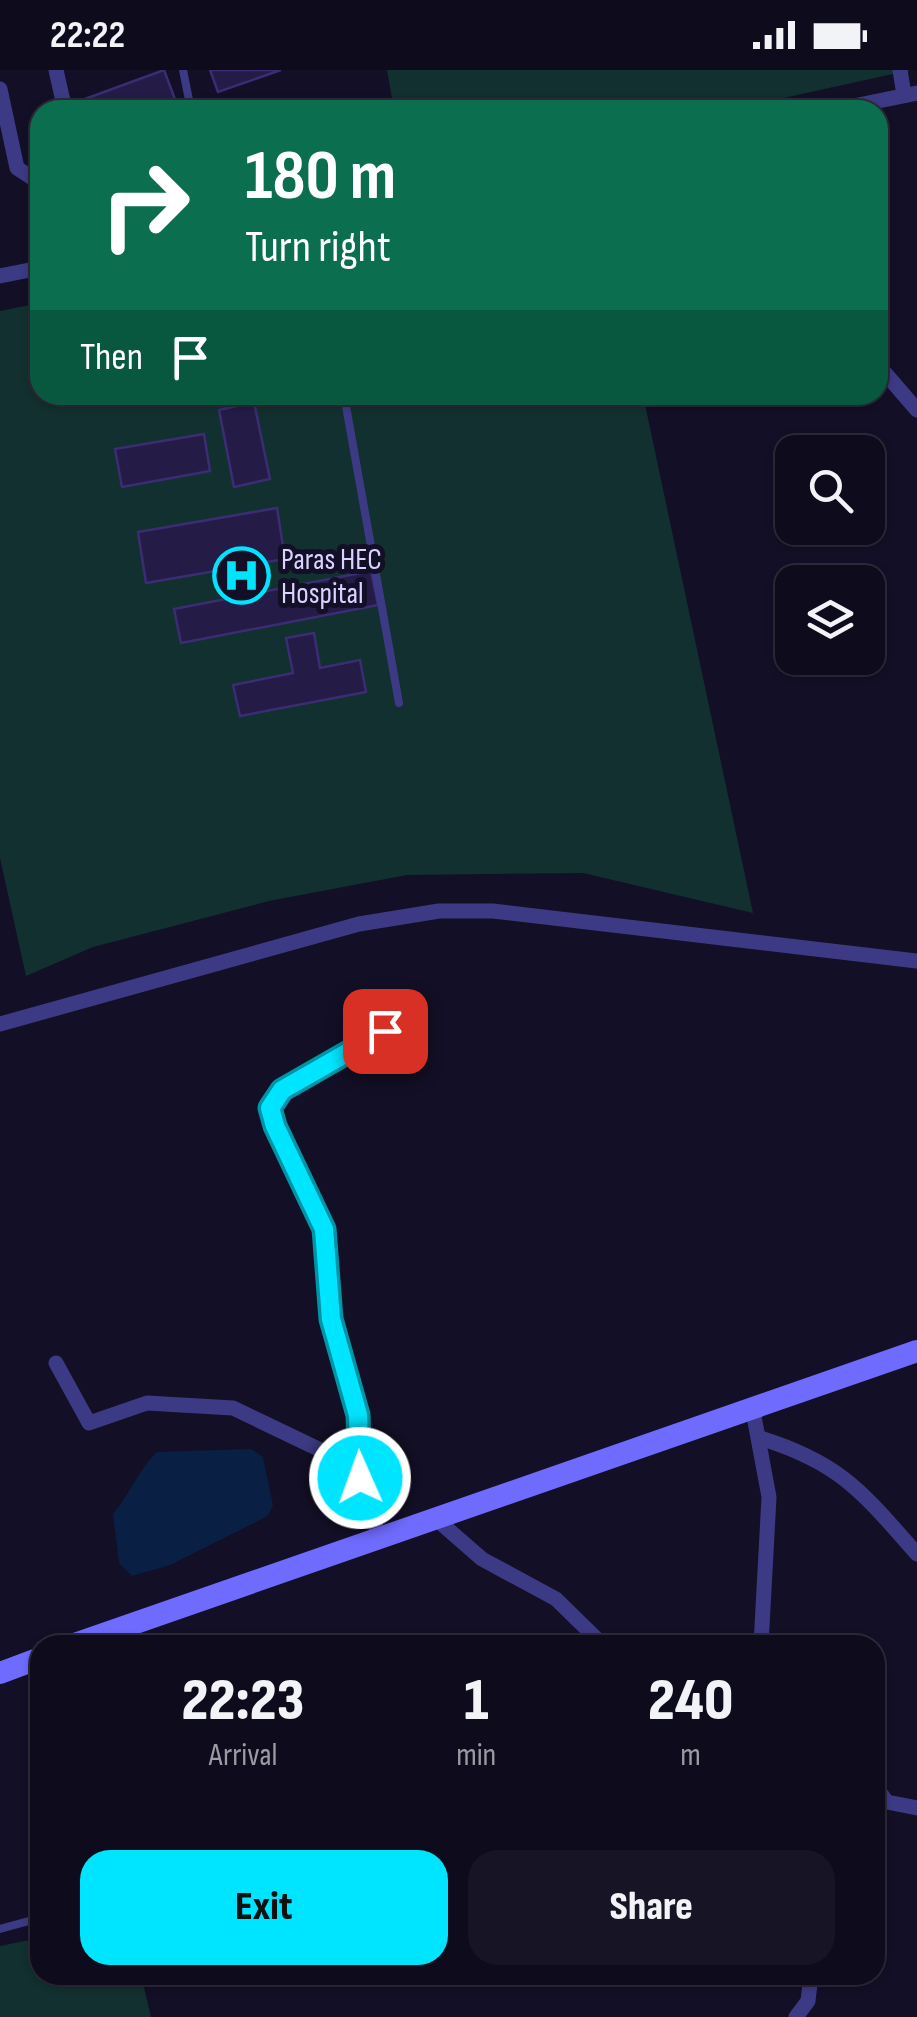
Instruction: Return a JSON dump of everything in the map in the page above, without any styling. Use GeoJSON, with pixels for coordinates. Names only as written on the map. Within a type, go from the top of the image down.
{"type":"FeatureCollection","features":[{"type":"Feature","properties":{"kind":"main road"},"geometry":{"type":"LineString","coordinates":[[524,1484],[537,1472],[917,1337]]}},
{"type":"Feature","properties":{"kind":"main road"},"geometry":{"type":"LineString","coordinates":[[100,1635],[524,1484],[542,1484],[917,1352]]}},
{"type":"Feature","properties":{"kind":"main road"},"geometry":{"type":"LineString","coordinates":[[0,1673],[30,1662]]}},
{"type":"Feature","properties":{"kind":"street"},"geometry":{"type":"LineString","coordinates":[[56,70],[63,100]]}},
{"type":"Feature","properties":{"kind":"street"},"geometry":{"type":"LineString","coordinates":[[882,100],[911,94],[900,70]]}},
{"type":"Feature","properties":{"kind":"street"},"geometry":{"type":"LineString","coordinates":[[0,89],[17,168],[30,176]]}},
{"type":"Feature","properties":{"kind":"street"},"geometry":{"type":"LineString","coordinates":[[0,276],[30,270]]}},
{"type":"Feature","properties":{"kind":"street"},"geometry":{"type":"LineString","coordinates":[[888,377],[917,410]]}},
{"type":"Feature","properties":{"kind":"street"},"geometry":{"type":"LineString","coordinates":[[0,1024],[359,924],[438,911],[493,911],[917,962]]}},
{"type":"Feature","properties":{"kind":"street"},"geometry":{"type":"LineString","coordinates":[[379,1536],[358,1468],[358,1415],[331,1319],[324,1229],[270,1108],[282,1090],[385,1031]]}},
{"type":"Feature","properties":{"kind":"street"},"geometry":{"type":"LineString","coordinates":[[56,1363],[89,1423],[147,1403],[233,1408],[358,1468]]}},
{"type":"Feature","properties":{"kind":"street"},"geometry":{"type":"LineString","coordinates":[[753,1410],[760,1438],[770,1537],[762,1635]]}},
{"type":"Feature","properties":{"kind":"street"},"geometry":{"type":"LineString","coordinates":[[760,1438],[801,1451],[837,1471],[917,1554]]}},
{"type":"Feature","properties":{"kind":"street"},"geometry":{"type":"LineString","coordinates":[[434,1518],[482,1559],[556,1599],[593,1635]]}},
{"type":"Feature","properties":{"kind":"street"},"geometry":{"type":"LineString","coordinates":[[885,1799],[917,1808]]}},
{"type":"Feature","properties":{"kind":"street"},"geometry":{"type":"LineString","coordinates":[[796,2017],[808,2001],[809,1985]]}},
{"type":"Feature","properties":{"kind":"lane"},"geometry":{"type":"LineString","coordinates":[[183,70],[189,100]]}},
{"type":"Feature","properties":{"kind":"lane"},"geometry":{"type":"LineString","coordinates":[[346,405],[399,704]]}},
{"type":"Feature","properties":{"kind":"lane"},"geometry":{"type":"LineString","coordinates":[[0,1929],[30,1921]]}},
{"type":"Feature","properties":{"kind":"green space"},"geometry":{"type":"Polygon","coordinates":[[[387,70],[911,70],[774,100],[392,100],[387,70]]]}},
{"type":"Feature","properties":{"kind":"green space"},"geometry":{"type":"Polygon","coordinates":[[[30,305],[30,405],[645,405],[753,913],[583,873],[407,875],[269,901],[93,947],[26,976],[0,858],[0,311],[30,305]]]}},
{"type":"Feature","properties":{"kind":"green space"},"geometry":{"type":"Polygon","coordinates":[[[30,1940],[30,1985],[143,1985],[151,2017],[0,2017],[0,1946],[30,1940]]]}},
{"type":"Feature","properties":{"kind":"water"},"geometry":{"type":"Polygon","coordinates":[[[251,1449],[263,1457],[273,1505],[268,1516],[170,1565],[132,1576],[119,1563],[113,1514],[157,1452],[251,1449]]]}},
{"type":"Feature","properties":{"kind":"building"},"geometry":{"type":"Polygon","coordinates":[[[164,70],[175,100],[82,100],[164,70]]]}},
{"type":"Feature","properties":{"kind":"building"},"geometry":{"type":"Polygon","coordinates":[[[210,70],[281,70],[218,92],[210,70]]]}},
{"type":"Feature","properties":{"kind":"building"},"geometry":{"type":"Polygon","coordinates":[[[255,405],[270,479],[234,487],[219,410],[255,405]]]}},
{"type":"Feature","properties":{"kind":"building"},"geometry":{"type":"Polygon","coordinates":[[[204,434],[210,471],[122,487],[115,449],[204,434]]]}},
{"type":"Feature","properties":{"kind":"building"},"geometry":{"type":"Polygon","coordinates":[[[277,508],[285,559],[146,583],[138,532],[277,508]]]}},
{"type":"Feature","properties":{"kind":"building"},"geometry":{"type":"Polygon","coordinates":[[[371,571],[378,605],[181,643],[174,609],[371,571]]]}},
{"type":"Feature","properties":{"kind":"building"},"geometry":{"type":"Polygon","coordinates":[[[314,633],[320,668],[360,660],[366,692],[240,716],[233,685],[293,673],[286,638],[314,633]]]}},
{"type":"Feature","properties":{"kind":"place","name":"Paras HEC Hospital"},"geometry":{"type":"Point","coordinates":[242,576]}},
{"type":"Feature","properties":{"kind":"route"},"geometry":{"type":"LineString","coordinates":[[360,1478],[358,1415],[334,1336],[324,1229],[319,1210],[275,1126],[270,1108],[282,1090],[385,1031]]}}]}
